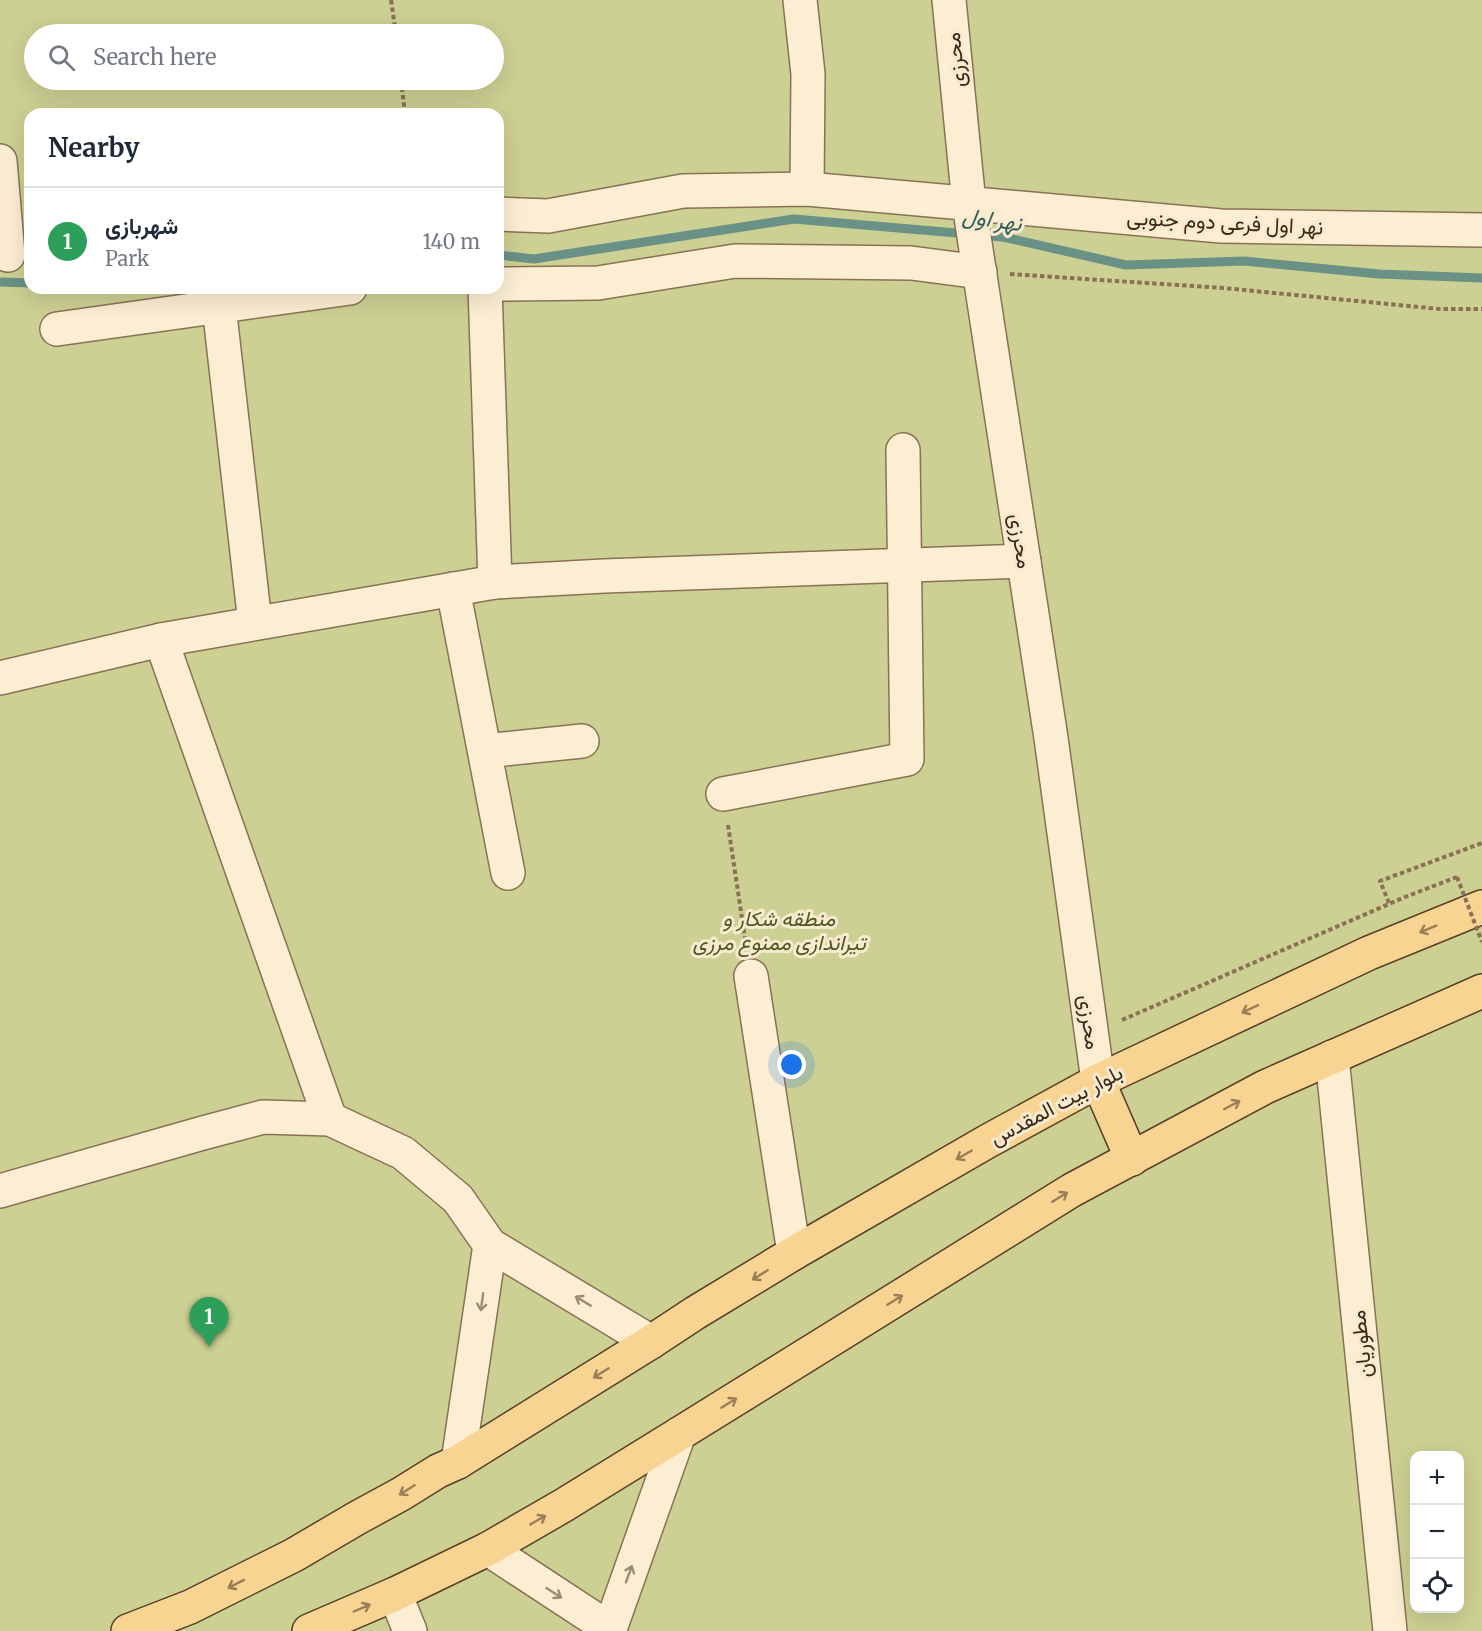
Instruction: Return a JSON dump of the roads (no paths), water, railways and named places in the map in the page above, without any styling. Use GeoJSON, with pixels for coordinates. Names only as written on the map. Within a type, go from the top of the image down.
{"type":"FeatureCollection","features":[{"type":"Feature","properties":{"kind":"main road","name":"بلوار بیت المقدس"},"geometry":{"type":"LineString","coordinates":[[128,1631],[190,1607],[294,1555],[438,1471],[458,1462],[794,1253],[988,1141],[1098,1081],[1369,954],[1482,907]]}},
{"type":"Feature","properties":{"kind":"main road"},"geometry":{"type":"LineString","coordinates":[[309,1631],[395,1594],[488,1549],[680,1434],[1072,1190],[1265,1087],[1482,991]]}},
{"type":"Feature","properties":{"kind":"main road"},"geometry":{"type":"LineString","coordinates":[[1098,1081],[1132,1159]]}},
{"type":"Feature","properties":{"kind":"street"},"geometry":{"type":"LineString","coordinates":[[800,0],[808,74],[807,189]]}},
{"type":"Feature","properties":{"kind":"street","name":"محرزی"},"geometry":{"type":"LineString","coordinates":[[949,0],[970,211],[1052,749],[1098,1081]]}},
{"type":"Feature","properties":{"kind":"street"},"geometry":{"type":"LineString","coordinates":[[0,161],[13,254]]}},
{"type":"Feature","properties":{"kind":"street","name":"نهر اول فرعی دوم جنوبی"},"geometry":{"type":"LineString","coordinates":[[504,214],[548,216],[683,191],[807,189],[970,211],[1221,226],[1482,230]]}},
{"type":"Feature","properties":{"kind":"street"},"geometry":{"type":"LineString","coordinates":[[504,284],[598,283],[735,261],[978,262]]}},
{"type":"Feature","properties":{"kind":"street"},"geometry":{"type":"LineString","coordinates":[[57,329],[306,294]]}},
{"type":"Feature","properties":{"kind":"street"},"geometry":{"type":"LineString","coordinates":[[485,294],[495,582]]}},
{"type":"Feature","properties":{"kind":"street"},"geometry":{"type":"LineString","coordinates":[[219,306],[255,623]]}},
{"type":"Feature","properties":{"kind":"street"},"geometry":{"type":"LineString","coordinates":[[723,794],[907,759],[903,450]]}},
{"type":"Feature","properties":{"kind":"street"},"geometry":{"type":"LineString","coordinates":[[0,678],[162,640],[495,582],[1024,561]]}},
{"type":"Feature","properties":{"kind":"street"},"geometry":{"type":"LineString","coordinates":[[453,589],[508,873]]}},
{"type":"Feature","properties":{"kind":"street"},"geometry":{"type":"LineString","coordinates":[[162,640],[330,1119]]}},
{"type":"Feature","properties":{"kind":"street"},"geometry":{"type":"LineString","coordinates":[[485,750],[582,741]]}},
{"type":"Feature","properties":{"kind":"street"},"geometry":{"type":"LineString","coordinates":[[751,976],[794,1253]]}},
{"type":"Feature","properties":{"kind":"street","name":"مطوریان"},"geometry":{"type":"LineString","coordinates":[[1332,1057],[1390,1631]]}},
{"type":"Feature","properties":{"kind":"street"},"geometry":{"type":"LineString","coordinates":[[0,1191],[203,1132],[263,1117],[330,1119],[404,1153],[458,1199],[490,1245],[651,1342]]}},
{"type":"Feature","properties":{"kind":"street"},"geometry":{"type":"LineString","coordinates":[[458,1462],[490,1245]]}},
{"type":"Feature","properties":{"kind":"street"},"geometry":{"type":"LineString","coordinates":[[488,1549],[610,1630],[680,1434]]}},
{"type":"Feature","properties":{"kind":"street"},"geometry":{"type":"LineString","coordinates":[[395,1594],[410,1631]]}},
{"type":"Feature","properties":{"kind":"waterway","name":"نهر اول"},"geometry":{"type":"LineString","coordinates":[[504,256],[534,259],[794,219],[1003,237],[1126,265],[1244,261],[1379,274],[1482,278]]}},
{"type":"Feature","properties":{"kind":"waterway","name":"نهر اول"},"geometry":{"type":"LineString","coordinates":[[0,282],[24,283]]}},
{"type":"Feature","properties":{"kind":"place","name":"شهربازی"},"geometry":{"type":"Point","coordinates":[209,1347]}},
{"type":"Feature","properties":{"kind":"park label","name":"منطقه شکار و تیراندازی ممنوع مرزی"},"geometry":{"type":"Point","coordinates":[779,930]}}]}
